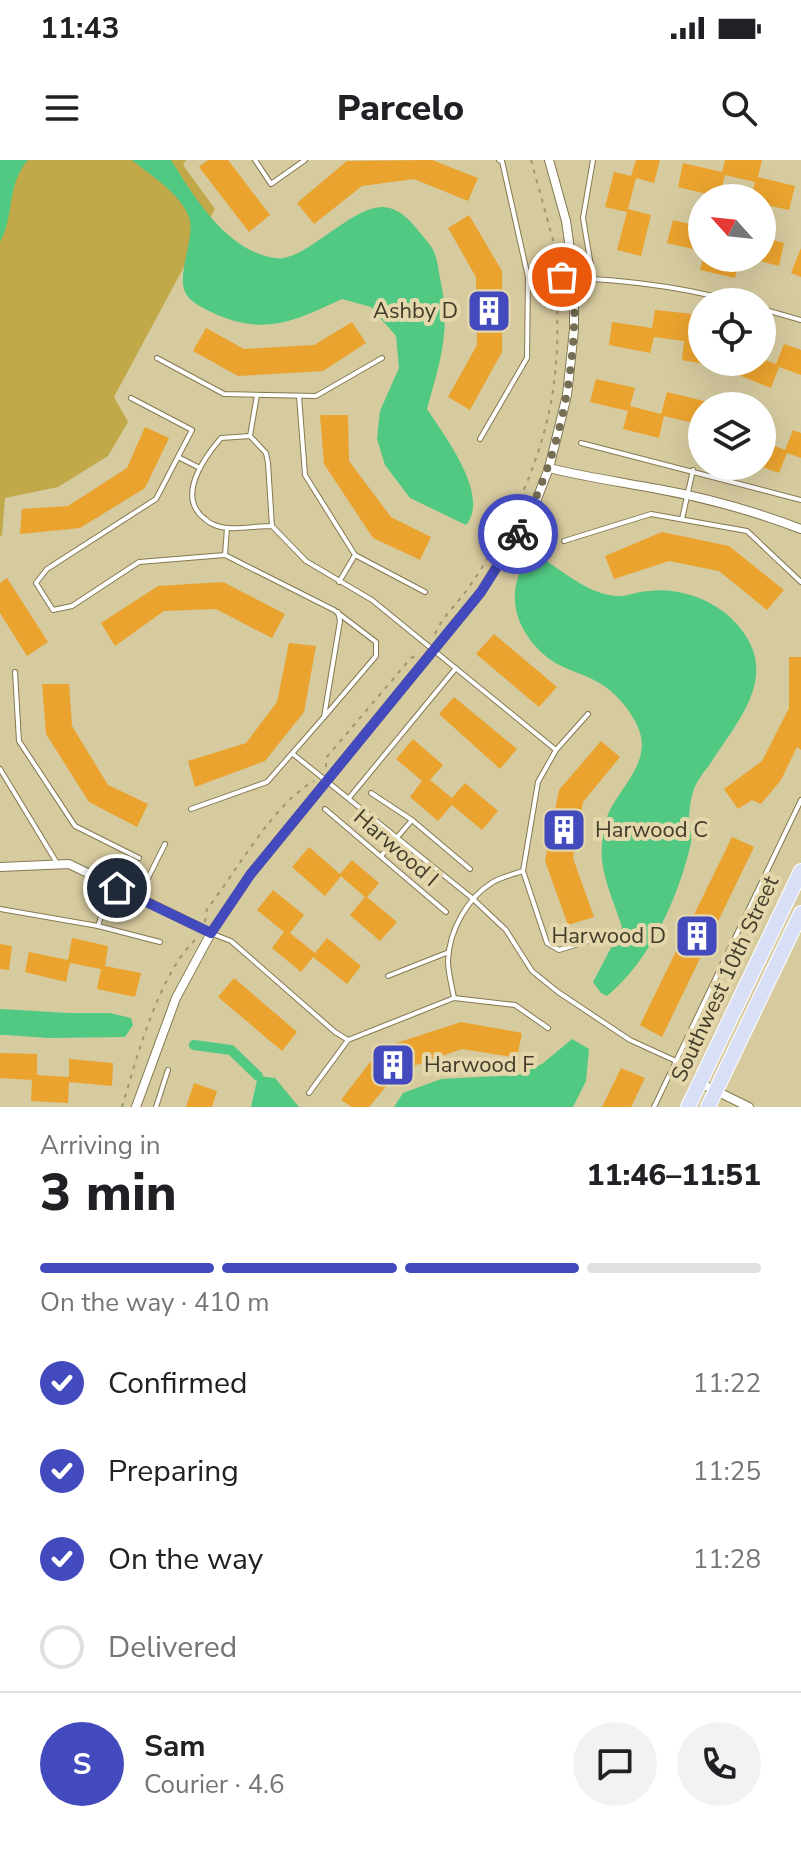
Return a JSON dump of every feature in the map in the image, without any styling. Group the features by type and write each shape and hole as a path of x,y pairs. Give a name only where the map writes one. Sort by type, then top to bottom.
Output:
{"main road":[{"name":"Southwest 10th Street","path":"688,1107 801,871"},
{"name":"Southwest 10th Street","path":"708,1107 801,913"}],"street":[{"path":"136,1107 176,998 211,933 250,875 433,645 481,592 535,504 549,468 567,395 574,330 574,277 566,221 549,160"},
{"path":"549,468 754,511 801,529"},
{"path":"0,867 69,864 211,933"},
{"path":"700,1083 749,1107"}],"lane":[{"path":"255,160 271,184 305,160"},
{"path":"480,439 527,358 528,277 502,161 499,160"},
{"path":"593,160 583,218 593,278"},
{"path":"528,277 593,278 688,290"},
{"path":"776,313 801,320"},
{"path":"157,358 224,394 316,396 382,358"},
{"path":"250,436 257,395"},
{"path":"299,396 305,475 355,555 425,592"},
{"path":"131,398 192,430 156,499 47,569 36,583 53,610 72,606 139,562 225,555 338,612 376,642 376,656 267,782 191,809"},
{"path":"272,526 227,528 209,523 197,513 192,501 193,486 200,468 221,438 250,436 266,453 272,526 306,561 372,600 433,645 456,668 556,750"},
{"path":"581,443 688,469"},
{"path":"178,457 200,468"},
{"path":"682,520 691,480"},
{"path":"729,480 801,500"},
{"path":"564,541 651,514 747,531 801,582"},
{"path":"225,555 227,528"},
{"path":"339,582 355,555"},
{"path":"324,717 340,621 338,612"},
{"path":"349,798 456,668"},
{"path":"15,672 19,741 75,826 139,858"},
{"path":"588,714 556,750 538,782 523,871 547,943 559,950 592,940"},
{"path":"293,754 472,898 506,930 532,971 558,992 630,1040 676,1061"},
{"path":"0,769 57,863"},
{"path":"371,793 412,820 470,869"},
{"path":"654,1107 801,800"},
{"name":"Harwood I","path":"325,809 446,912"},
{"path":"381,856 412,820"},
{"path":"138,899 165,844"},
{"path":"454,998 449,952 472,898 495,880 523,871"},
{"path":"98,926 112,885"},
{"path":"0,909 98,926 160,942"},
{"path":"211,933 231,941 348,1040"},
{"path":"388,976 449,952"},
{"path":"309,1093 348,1040 454,998 515,1005 548,1028"},
{"path":"156,1107 168,1070"}],"path":[{"path":"531,160 560,265"},
{"path":"433,645 436,631 467,590 501,534 538,455 556,363 556,302 559,289"},
{"path":"326,768 326,758 411,658 419,655"},
{"path":"205,921 207,909 261,835 300,788 313,782"},
{"path":"122,1107 139,1052 171,975 188,946 196,940"}],"shaded area":[{"path":"0,160 186,160 183,165 215,209 114,397 128,422 108,456 58,487 5,498 0,536"},
{"path":"0,160 28,160 16,180 8,222 0,242"},
{"path":"132,160 171,160 201,206 227,233 241,245 274,258 299,252 370,209 393,209 414,225 435,255 445,313 440,359 427,409 453,449 469,482 473,498 472,513 466,525 410,498 385,465 377,439 380,411 399,368 396,336 371,307 342,299 307,315 260,325 226,318 207,310 188,297 184,289 190,232 185,208"},
{"path":"533,553 601,593 621,596 660,590 704,600 732,619 747,638 755,657 756,675 744,711 694,789 689,816 691,843 679,884 661,926 637,965 607,996 593,982 622,927 605,876 602,840 608,814 640,759 640,735 631,714 611,691 548,658 527,635 516,608 515,594 523,566"},
{"path":"0,1009 110,1013 131,1018 133,1025 125,1037 0,1035"},
{"path":"572,1039 589,1049 586,1081 573,1107 394,1107 403,1093 441,1079 518,1075 542,1064"},
{"path":"258,1076 275,1078 299,1107 251,1107"}],"building":[{"path":"208,160 228,160 270,215 249,232 199,167"},
{"path":"432,160 478,178 468,201 414,179 362,186 314,224 297,203 347,161"},
{"path":"636,160 660,160 654,183 636,178 628,209 651,215 641,256 617,250 627,212 605,207 614,172 631,176"},
{"path":"725,160 762,160 758,177 795,186 789,210 776,207 776,184 754,184 725,175 723,184 688,184 688,189 678,187 683,163 722,172"},
{"name":"Ashby D","path":"469,215 502,271 502,352 470,410 448,397 477,345 476,277 448,228"},
{"path":"673,220 688,224 688,248 667,243"},
{"path":"776,241 784,243 779,266 776,265"},
{"path":"801,248 801,277 791,273"},
{"path":"709,272 736,272 735,278"},
{"path":"655,310 688,313 688,361 682,360 684,341 654,337 650,353 609,345 612,322 652,328"},
{"path":"352,322 366,343 323,371 238,376 193,351 206,328 244,349 314,345"},
{"path":"784,344 801,350 801,375 779,367 776,375 776,364"},
{"path":"741,376 776,376 771,388"},
{"path":"596,379 635,388 630,406 661,414 667,392 688,397 688,422 664,416 659,438 623,429 628,411 590,402"},
{"path":"320,415 348,415 349,461 391,517 431,537 420,560 373,538 324,464"},
{"path":"145,427 169,438 145,488 80,528 20,534 22,509 68,506 127,468"},
{"path":"793,430 801,433 801,458 787,453 779,473 776,472 776,446 785,450"},
{"path":"662,532 729,546 784,590 767,610 719,571 669,561 614,579 605,556"},
{"path":"7,578 48,642 27,656 0,613 0,583"},
{"path":"223,582 285,614 272,638 216,609 164,611 115,646 101,623 158,586"},
{"path":"494,634 557,687 539,707 476,654"},
{"path":"289,643 316,646 304,712 265,761 195,787 188,761 246,743 277,702"},
{"path":"789,657 801,657 801,750 797,747 781,780 761,804 752,800 738,809 724,789 762,761 789,708"},
{"path":"42,684 69,684 72,726 108,785 148,804 137,827 89,802 46,734"},
{"path":"454,697 517,749 500,769 439,714"},
{"path":"413,739 443,765 430,780 452,798 465,783 498,811 482,830 452,805 438,821 410,797 422,781 396,759"},
{"name":"Harwood C","path":"601,741 620,757 583,802 573,858 594,917 568,925 545,861 559,790"},
{"name":"Harwood D","path":"732,837 754,847 662,1037 640,1025"},
{"path":"309,847 340,874 352,860 379,883 367,897 397,922 380,941 350,915 365,897 341,876 325,896 292,867"},
{"path":"273,890 304,915 290,933 315,953 327,938 361,966 347,984 313,957 301,972 272,948 284,932 257,910"},
{"path":"72,938 108,946 105,966 141,973 135,997 97,989 101,969 70,963 66,982 25,972 29,952 68,960"},
{"path":"0,944 12,946 9,970 0,969"},
{"path":"234,978 297,1032 282,1051 218,997"},
{"name":"Harwood F","path":"461,1022 522,1033 517,1058 462,1049 399,1071 369,1107 352,1107 341,1100 381,1048"},
{"path":"0,1053 37,1054 37,1075 69,1077 69,1059 113,1063 112,1086 69,1082 68,1103 31,1101 32,1080 0,1078"},
{"path":"621,1068 645,1078 631,1107 602,1107"},
{"path":"194,1083 217,1091 212,1107 186,1107"}],"waterway":[{"path":"194,1045 231,1050 258,1076"}],"way so far":[{"path":"518,534 535,504 549,468 567,395 574,330 574,277 562,277"}],"place":[{"name":"Ashby D","path":"489,311"},
{"name":"Harwood C","path":"564,830"},
{"name":"Harwood D","path":"697,936"},
{"name":"Harwood F","path":"393,1065"}],"route":[{"path":"117,888 211,933 250,875 481,592 518,534"}]}
